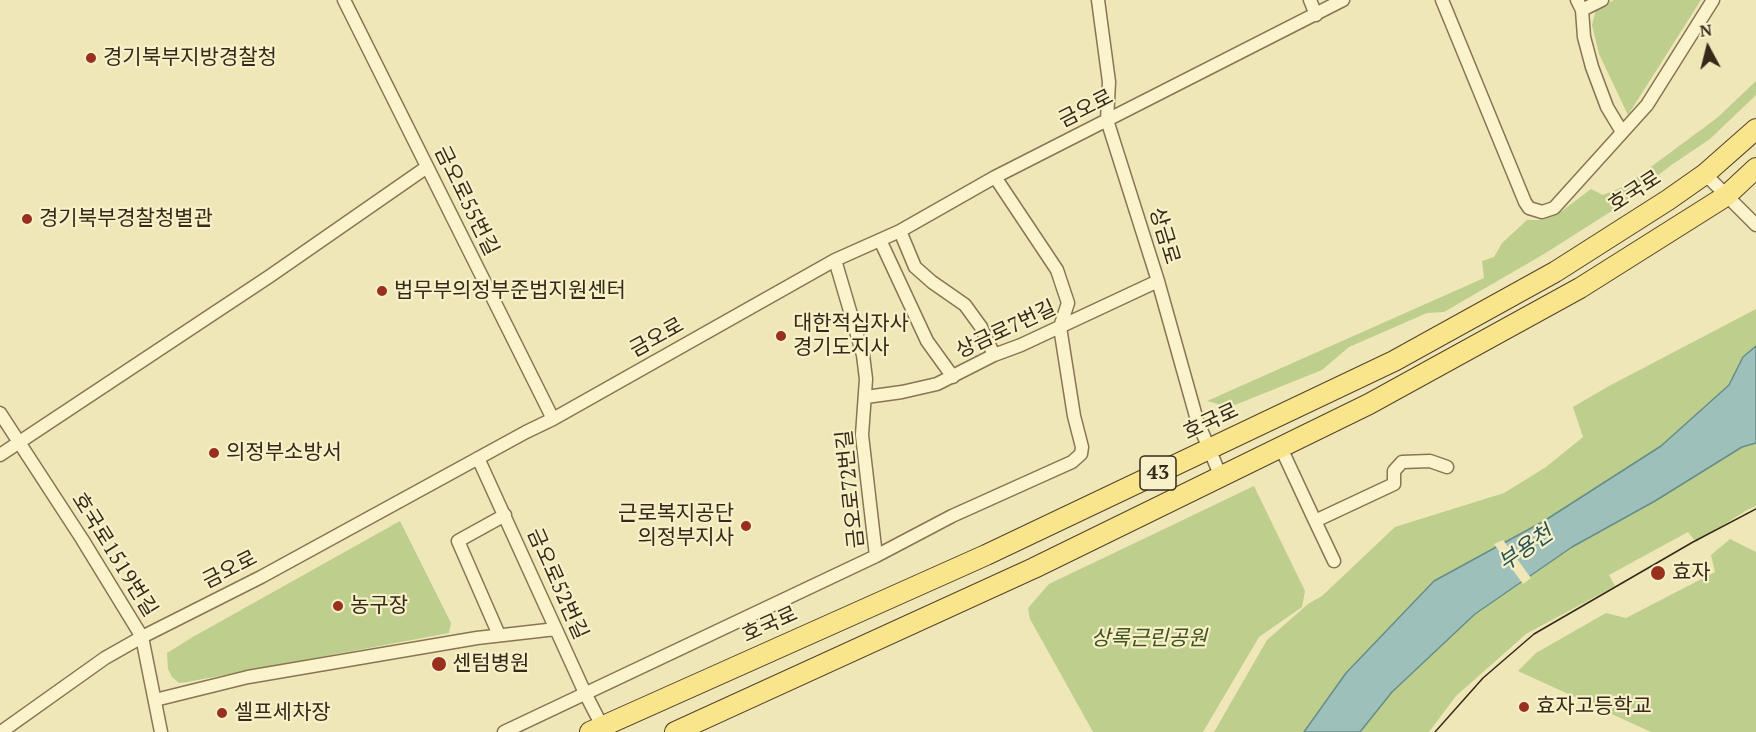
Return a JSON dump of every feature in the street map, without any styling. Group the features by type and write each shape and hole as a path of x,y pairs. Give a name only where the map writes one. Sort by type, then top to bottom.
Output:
{"main road":[{"name":"호국로","path":"596,729 986,555 1411,352 1554,272 1668,200 1705,174 1756,129"},
{"name":"43","path":"675,732 1034,568 1369,404 1572,292 1726,196 1756,168"}],"street":[{"name":"금오로55번길","path":"344,0 553,419"},
{"name":"상금로","path":"1098,0 1109,82 1107,120 1158,281 1197,420 1221,477"},
{"path":"1310,0 1316,15"},
{"name":"금오로","path":"1,732 105,658 142,637 261,576 553,419 835,260 900,231 995,177 1343,0"},
{"path":"1442,0 1525,202 1529,208 1542,212 1554,208 1647,105 1713,0"},
{"path":"1602,0 1579,5 1584,38 1607,107 1622,132"},
{"path":"0,455 297,258 428,167"},
{"path":"1705,174 1756,225"},
{"path":"995,177 1057,270 1068,303 1060,327"},
{"path":"900,231 915,267 965,305 981,327 994,355"},
{"path":"879,240 927,341 953,376"},
{"name":"금오로72번길","path":"835,260 863,355 866,397 862,435 876,556 952,516 1072,462 1081,454 1082,447 1074,416 1060,327"},
{"name":"상금로7번길","path":"866,397 937,384 994,355 1158,281"},
{"name":"호국로1519번길","path":"0,413 142,637 161,732"},
{"path":"1281,448 1334,561"},
{"name":"금오로52번길","path":"478,458 585,693 596,729"},
{"path":"1315,521 1394,483 1394,471 1402,462 1430,461 1447,467"},
{"path":"499,635 458,541 505,516"},
{"path":"504,732 876,556"},
{"path":"154,700 248,677 499,635 556,628"}],"green space":[{"path":"1614,0 1701,0 1628,115 1599,54 1592,25 1596,9"},
{"path":"1756,81 1756,95 1710,139 1670,166 1618,207 1544,254 1444,312 1427,313 1349,347 1322,370 1230,407 1207,401 1484,278 1482,261 1494,257 1502,243 1527,220 1541,220 1562,211 1591,189 1603,195 1625,186 1717,118"},
{"path":"1756,309 1756,506 1696,542 1688,532 1609,575 1615,586 1526,634 1456,696 1429,732 1214,732 1267,640 1308,604 1322,596 1395,527 1504,493 1546,467 1583,437 1573,407"},
{"name":"상록근린공원","path":"1254,486 1305,591 1302,607 1259,637 1203,732 1093,732 1030,619 1028,608 1049,584"},
{"path":"400,521 451,623 449,633 187,682 179,683 172,677 168,669 167,653"},
{"path":"1730,539 1756,552 1756,732 1651,732 1518,671 1536,653 1606,613 1626,618 1715,572 1711,555"}],"water":[{"name":"부용천","path":"1756,346 1756,443 1742,447 1655,501 1572,547 1475,614 1392,692 1360,732 1304,732 1346,673 1434,581 1544,521 1661,446 1729,385 1743,357"}],"pier":[{"path":"1503,540 1531,578 1523,584 1494,544"}],"tram line":[{"path":"1435,732 1483,678 1534,634 1693,542 1756,509"}],"place":[{"name":"경기북부지방경찰청","path":"91,58"},
{"name":"경기북부경찰청별관","path":"27,219"},
{"name":"법무부의정부준법지원센터","path":"382,291"},
{"name":"대한적십자사 경기도지사","path":"781,336"},
{"name":"의정부소방서","path":"214,453"},
{"name":"근로복지공단 의정부지사","path":"746,526"},
{"name":"효자","path":"1658,573"},
{"name":"농구장","path":"338,606"},
{"name":"센텀병원","path":"439,664"},
{"name":"효자고등학교","path":"1524,707"},
{"name":"셀프세차장","path":"222,713"}]}
